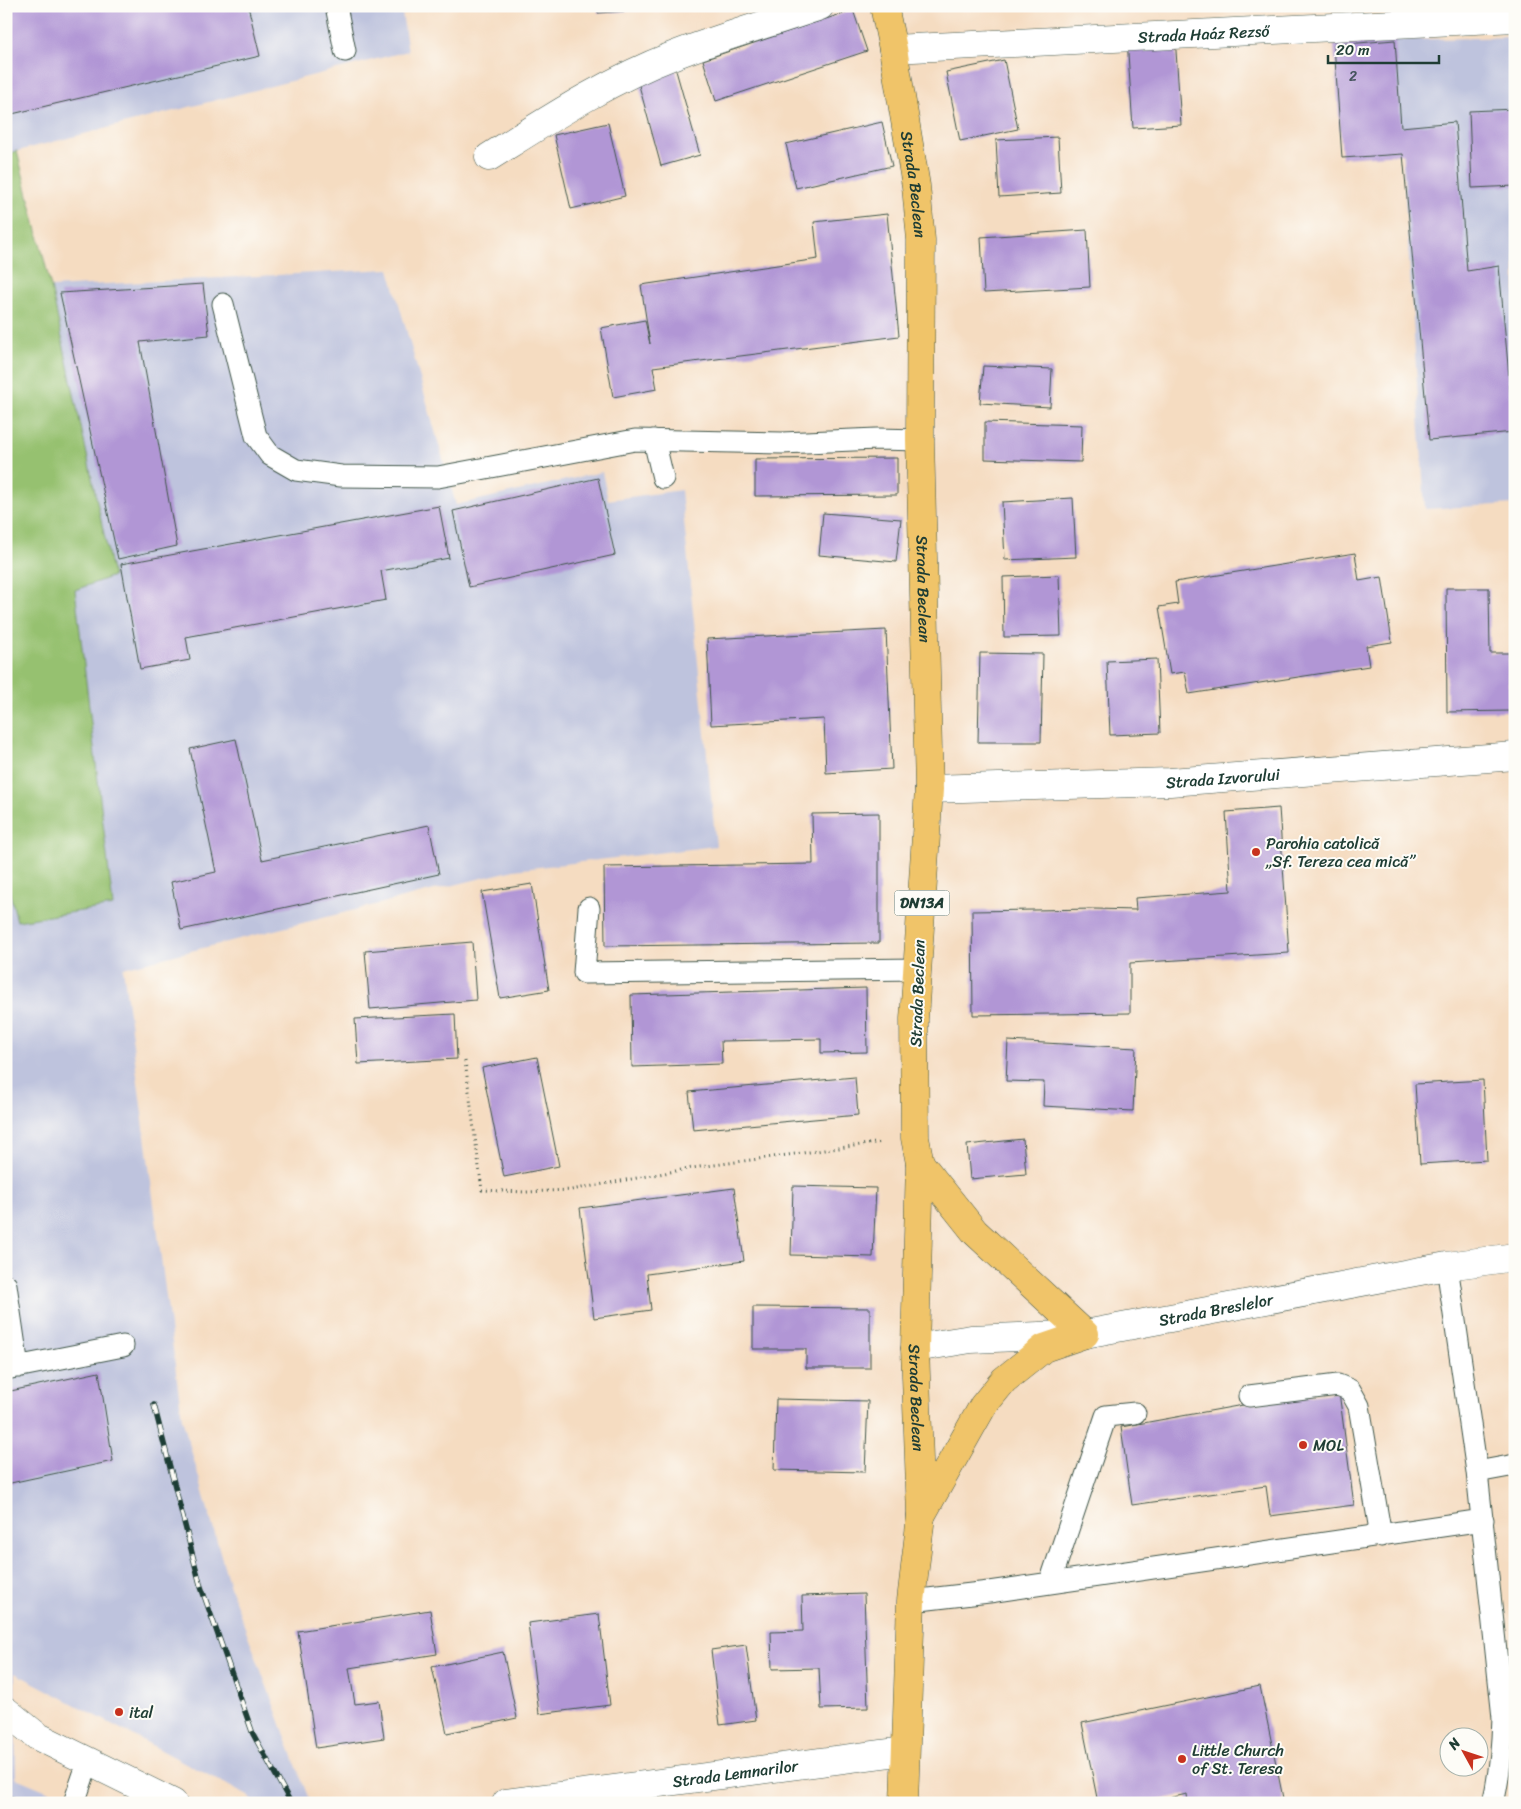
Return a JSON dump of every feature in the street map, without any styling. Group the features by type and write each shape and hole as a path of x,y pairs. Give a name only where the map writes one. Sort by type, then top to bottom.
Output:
{"main road":[{"name":"Strada Beclean","path":"884,6 916,186 921,240 920,440 929,789 914,1019 918,1150 915,1348 920,1516 911,1600 904,1803"},
{"path":"918,1150 975,1232 1085,1334 1044,1348 1004,1380 983,1406 920,1516"}],"street":[{"path":"489,157 573,105 628,76 672,56 820,6"},
{"name":"Strada Haáz Rezső","path":"893,49 1515,18"},
{"name":"Strada Izvorului","path":"929,789 1170,782 1515,756"},
{"name":"Strada Breslelor","path":"915,1348 971,1339 1085,1334 1447,1266 1515,1257"},
{"path":"6,1711 37,1736 173,1803"},
{"name":"Strada Lemnarilor","path":"506,1803 905,1751"}],"lane":[{"path":"336,6 346,51"},
{"path":"223,304 256,436 270,455 296,470 341,476 438,477 635,440 782,443 920,440"},
{"path":"654,440 663,478"},
{"path":"589,908 584,973 918,969"},
{"path":"1447,1266 1477,1472 1504,1718 1502,1750 1507,1778 1493,1803"},
{"path":"6,1285 12,1368 123,1346"},
{"path":"1249,1396 1338,1385 1350,1390 1359,1406 1381,1536"},
{"path":"1050,1583 1106,1416 1135,1413"},
{"path":"1477,1472 1515,1465"},
{"path":"911,1600 1050,1583 1483,1520"},
{"path":"74,1803 88,1762"}],"path":[{"path":"466,1061 482,1190 525,1192 572,1190 692,1168 918,1150"}],"shaded area":[{"path":"6,6 401,6 408,51 6,154"},
{"path":"1515,37 1515,504 1425,509 1395,40"},
{"path":"389,269 456,505 602,472 608,500 681,490 716,846 514,870 123,968 182,1418 230,1587 308,1797 312,1803 253,1803 248,1796 15,1673 16,1778 76,1803 6,1803 6,877 17,921 113,905 75,590 113,576 51,287"}],"green space":[{"path":"17,151 51,287 113,576 75,590 113,906 17,921 6,877 6,154"}],"building":[{"path":"6,6 248,6 260,56 12,114 6,88"},
{"path":"598,6 643,6 643,10 598,13"},
{"path":"853,10 867,51 716,101 703,60"},
{"path":"1175,36 1181,125 1133,128 1127,39"},
{"path":"1395,40 1401,127 1455,122 1467,271 1499,266 1514,432 1429,440 1403,154 1342,158 1334,45"},
{"path":"1004,60 1018,129 960,141 946,72"},
{"path":"675,67 700,155 661,166 637,78"},
{"path":"1515,109 1515,186 1472,188 1469,111"},
{"path":"882,122 892,166 796,188 786,144"},
{"path":"608,123 625,196 571,209 554,135"},
{"path":"1058,137 1061,193 999,197 996,140"},
{"path":"887,214 899,336 653,367 657,389 613,397 601,328 645,320 650,344 641,285 818,259 814,222"},
{"path":"1087,230 1090,287 984,293 981,237"},
{"path":"203,284 209,335 140,342 177,546 118,559 60,293"},
{"path":"983,366 1052,369 1050,407 980,403"},
{"path":"985,422 1082,425 1081,462 985,459"},
{"path":"897,458 897,495 755,496 755,459"},
{"path":"598,478 615,555 469,587 453,511"},
{"path":"1073,498 1076,557 1005,560 1002,502"},
{"path":"439,506 449,558 381,571 386,600 186,637 190,660 140,669 121,564"},
{"path":"823,513 901,519 896,562 819,555"},
{"path":"1355,553 1359,581 1382,577 1392,642 1366,646 1369,666 1189,694 1185,672 1170,674 1159,607 1178,604 1175,582"},
{"path":"1059,575 1061,636 1004,637 1003,577"},
{"path":"1446,588 1489,588 1490,653 1509,653 1510,711 1447,712"},
{"path":"886,630 892,769 826,773 824,719 711,725 707,639"},
{"path":"980,653 1043,654 1041,742 978,742"},
{"path":"1157,659 1160,733 1110,735 1107,661"},
{"path":"236,739 262,860 429,825 439,874 181,930 171,882 216,872 190,749"},
{"path":"1279,808 1289,953 1130,963 1130,1013 973,1015 972,911 1136,910 1135,898 1231,891 1226,812"},
{"path":"879,813 879,943 605,946 604,867 813,864 812,814"},
{"path":"532,884 549,990 500,998 482,892"},
{"path":"472,942 476,1000 370,1009 365,951"},
{"path":"866,988 867,1052 821,1053 821,1039 721,1041 722,1064 632,1067 631,995"},
{"path":"455,1014 457,1059 358,1064 355,1019"},
{"path":"1008,1041 1136,1048 1133,1111 1043,1106 1044,1082 1006,1081"},
{"path":"537,1057 559,1166 504,1177 482,1068"},
{"path":"855,1077 858,1115 693,1130 689,1092"},
{"path":"1483,1080 1487,1160 1420,1164 1415,1084"},
{"path":"1023,1139 1026,1174 970,1179 967,1145"},
{"path":"793,1186 876,1188 873,1257 791,1255"},
{"path":"734,1188 744,1261 647,1274 651,1310 594,1318 580,1208"},
{"path":"753,1307 870,1308 870,1368 806,1368 806,1349 753,1349"},
{"path":"99,1372 113,1461 6,1484 6,1392"},
{"path":"1339,1392 1354,1505 1270,1516 1266,1486 1132,1505 1121,1427 1254,1403"},
{"path":"776,1399 868,1401 865,1472 774,1470"},
{"path":"864,1594 868,1708 821,1709 819,1668 772,1669 771,1632 803,1631 802,1596"},
{"path":"430,1610 437,1654 349,1668 355,1704 379,1701 384,1738 316,1748 298,1631"},
{"path":"599,1614 610,1705 539,1714 528,1623"},
{"path":"746,1645 756,1720 720,1725 711,1650"},
{"path":"503,1652 517,1718 447,1733 432,1667"},
{"name":"Little Church of St. Teresa","path":"1260,1686 1284,1803 1188,1803 1187,1794 1146,1803 1098,1803 1082,1723"}],"railway":[{"path":"154,1405 200,1584 253,1734 291,1803"},
{"path":"6,1797 25,1803"}],"place":[{"name":"Parohia catolică „Sf. Tereza cea mică”","path":"1256,852"},
{"name":"MOL","path":"1303,1445"},
{"name":"ital","path":"119,1712"},
{"name":"Little Church of St. Teresa","path":"1182,1759"}]}
